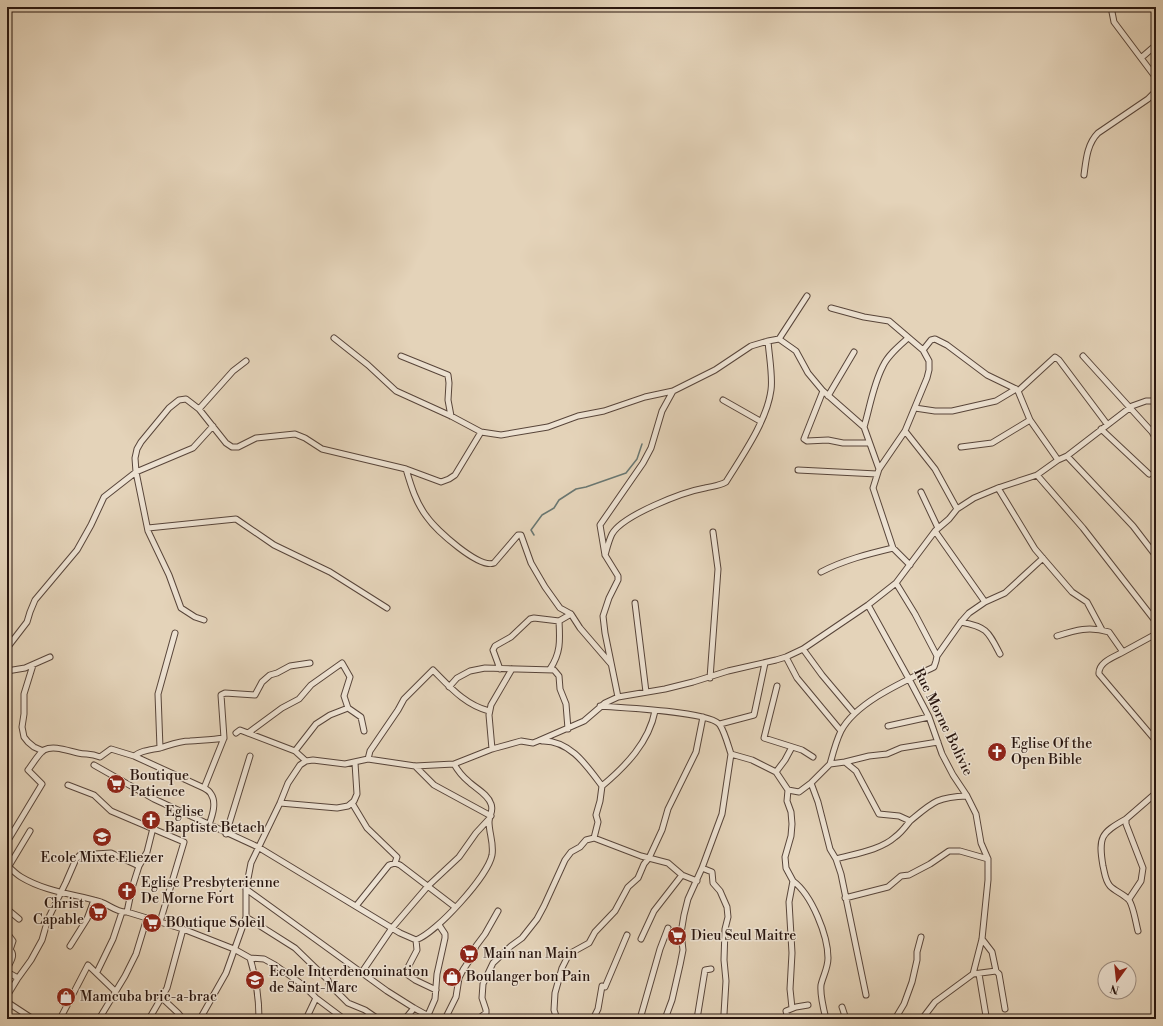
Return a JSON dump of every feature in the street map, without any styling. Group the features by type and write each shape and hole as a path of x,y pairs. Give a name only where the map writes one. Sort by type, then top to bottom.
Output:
{"street":[{"path":"1111,7 1114,22 1156,78"},
{"path":"1141,58 1156,45"},
{"path":"1084,175 1088,148 1093,138 1148,99 1156,91"},
{"path":"779,339 807,296"},
{"path":"831,308 889,321 923,350 929,361 929,370 915,408 905,431 878,472 874,488 893,548 910,565"},
{"path":"334,338 368,365 396,391 451,416 481,432 501,435 548,427 578,416 604,411 645,397 673,391 715,370 751,346 768,340 779,339 796,351 808,373 823,391 864,427 878,472"},
{"path":"864,427 876,382 883,365 894,350 908,338"},
{"path":"923,350 931,340 935,339 947,345 987,375 1017,390 1030,420 1058,460"},
{"path":"605,555 612,535 620,524 656,504 726,482 757,429 769,401 772,388 768,340"},
{"path":"828,396 854,352"},
{"path":"401,356 448,375 450,382 448,400 451,416"},
{"path":"1084,356 1152,432 1156,439"},
{"path":"915,408 935,411 952,411 996,401 1017,390 1055,357 1059,360 1107,424"},
{"path":"199,408 233,371 246,361"},
{"path":"618,697 603,623 603,616 609,598 618,580 618,576 605,555 600,525 643,464 651,448 662,411 673,391"},
{"path":"823,391 804,439 811,441 828,440 843,443 869,443"},
{"path":"204,620 195,617 180,608 169,575 148,528 136,472 135,458 137,449 141,442 168,408 179,400 186,399 199,408 226,443 232,447 238,447 256,438 295,434 305,438 322,449 406,469 441,482 455,475 481,432"},
{"path":"723,400 760,421"},
{"path":"538,742 584,721 600,706 618,697 665,689 710,678 728,671 786,657 803,649 868,606 896,583 937,530 949,519 957,508 974,498 998,488 1037,475 1058,460 1067,456 1107,424 1130,408 1146,401 1156,401"},
{"path":"961,447 992,443 1030,420"},
{"path":"7,648 28,622 35,600 77,550 104,497 136,472 193,448 213,426"},
{"path":"1101,429 1149,474"},
{"path":"905,431 934,469 957,508"},
{"path":"1067,456 1133,526 1156,556"},
{"path":"406,469 413,492 427,517 436,527 474,558 489,564 494,563 518,536 521,535 531,564 560,608 571,614 580,628 611,664"},
{"path":"798,470 878,472"},
{"path":"1037,475 1083,528 1156,622"},
{"path":"998,488 1035,549 1072,592 1087,602 1102,630"},
{"path":"921,492 937,530 985,602"},
{"path":"148,528 236,519 274,545 330,572 387,608"},
{"path":"710,678 718,569 713,532"},
{"path":"821,572 836,564 893,548"},
{"path":"936,656 961,622 970,613 985,602 1005,593 1043,558"},
{"path":"788,790 799,792 811,784 830,764 841,731 854,713 883,693 934,667 936,656 915,614 896,583"},
{"path":"635,603 646,692"},
{"name":"Rue Morne Bolivie","path":"868,606 929,717 942,754 976,814 981,843 988,859 988,880 982,939 976,974"},
{"path":"500,669 493,650 495,646 508,640 530,619 534,618 559,621 571,614"},
{"path":"550,669 556,660 559,647 559,621"},
{"path":"961,622 978,626 988,632 1000,654"},
{"path":"1057,636 1083,629 1102,630 1109,632 1123,652"},
{"path":"160,748 158,694 175,633"},
{"path":"1156,634 1101,664 1098,670 1099,674 1156,741"},
{"path":"803,649 822,675 854,713"},
{"path":"7,671 25,668 50,657"},
{"path":"786,657 797,678 841,731"},
{"path":"204,788 224,738 221,695 226,693 255,694 262,682 270,675 290,666 310,663"},
{"path":"248,733 282,708 299,698 311,685 342,663 350,677 344,696 348,708 361,717 364,731"},
{"path":"720,724 754,715 765,663"},
{"path":"33,665 24,694 24,714 22,727 24,737 28,742 42,751"},
{"path":"449,687 457,678 470,671 485,668 554,670 559,676 560,689 566,704 568,729"},
{"path":"492,749 489,711 512,669"},
{"path":"368,759 370,751 404,699 433,670 449,687 472,705 489,711"},
{"path":"777,686 764,738 802,750 813,757"},
{"path":"600,706 683,713 711,719 720,724 731,754 722,814 697,881 688,899 684,915 681,933 682,950 680,965 666,1019"},
{"path":"295,751 316,724 330,715 348,708"},
{"path":"594,838 598,822 596,815 602,786 618,773 636,752 649,730 655,711"},
{"path":"557,1019 554,1010 555,993 557,981 562,968 569,954 589,942 595,932 615,911 626,892 638,878 662,830 668,809 696,752 703,717"},
{"path":"888,726 929,717"},
{"path":"236,733 240,730 295,751 306,761"},
{"path":"134,756 140,752 160,748 169,744 224,738"},
{"path":"200,1019 226,973 246,917 246,889 251,863 288,783 300,765 306,761 313,760 345,764 368,759 415,766 454,764 492,749 521,742 533,743 546,741 558,743 571,750 587,766 602,786"},
{"path":"830,764 869,756 888,754 901,748 938,742"},
{"path":"776,772 792,747"},
{"path":"7,842 42,784 28,770 42,751 49,749 66,749 79,754 92,754 100,757 111,750 134,756 204,788 211,794 214,805 213,814 209,825"},
{"path":"731,754 752,760 776,772 788,790 787,800 791,812 792,824 791,836 785,858 786,868 793,881 800,886 809,898 826,943 828,960 825,977 821,986 826,1019"},
{"path":"226,834 250,756"},
{"path":"845,762 856,771 879,814 899,816 910,821"},
{"path":"280,803 337,808 348,806 352,803 357,794 355,763"},
{"path":"94,765 154,799 226,834 258,847 392,928 411,939 416,940 439,925 476,884 486,870 492,856 490,818 492,805 488,798 460,773 454,764"},
{"path":"415,766 434,785 490,818"},
{"path":"811,784 818,802 830,849 836,859 841,874 866,995"},
{"path":"68,785 94,795 111,811 184,842 160,922"},
{"path":"1138,931 1129,899 1111,886 1105,879 1101,850 1104,835 1109,829 1126,819 1156,793"},
{"path":"836,859 866,851 895,838 910,821 936,801 953,797 967,796"},
{"path":"352,803 367,828 397,857 395,863"},
{"path":"362,972 392,928 428,886 459,857 476,833 490,818"},
{"path":"1126,819 1126,824 1143,868 1141,882 1129,899"},
{"path":"97,972 125,912 139,866 147,852 153,828"},
{"path":"30,831 8,865 20,876 38,885 61,893 102,902 125,912 183,930 234,949 250,958 264,959 275,964 344,1019"},
{"path":"478,1019 486,1013 482,998 483,984 493,963 522,938 544,906 563,864 571,852 580,847 586,840 594,838 649,858 668,863 682,875 697,881"},
{"path":"846,898 888,887 901,876 909,875 930,864 949,851 960,851 988,859"},
{"path":"7,996 31,960 42,940 48,919 76,859 80,855 111,853 139,866"},
{"path":"395,863 455,907"},
{"path":"356,906 389,865 395,863"},
{"path":"702,868 712,872 713,884 720,891 727,906 728,916 725,929 724,960 726,981 724,1009 725,1019"},
{"path":"641,939 654,911 682,875"},
{"path":"792,1008 790,989 792,953 789,902 793,881"},
{"path":"246,889 414,1008 434,1019"},
{"path":"70,946 87,919 94,900"},
{"path":"7,909 19,919"},
{"path":"445,1019 456,997 459,978 476,946 485,934 498,911"},
{"path":"246,917 295,948 328,980 328,984 348,1003 365,1010 378,1019"},
{"path":"99,1019 125,976 136,954 147,918"},
{"path":"428,1015 435,999 437,974 445,938 445,934 439,925"},
{"path":"640,1019 660,949 668,928"},
{"path":"149,1019 162,998 169,982 183,930"},
{"path":"7,933 13,941 10,950 13,952 13,956 7,970 18,978"},
{"path":"593,1019 598,1009 602,986 605,987 627,935"},
{"path":"895,1019 904,1004 910,986 915,970 917,952 921,937"},
{"path":"982,939 992,952 996,971 999,974 1005,1009"},
{"path":"416,940 416,950 405,973 415,980 436,990"},
{"path":"250,958 256,978 259,1019"},
{"path":"60,1019 88,965 97,972 115,991"},
{"path":"697,1019 705,970 711,969"},
{"path":"922,1019 935,1002 976,974 996,971"},
{"path":"976,974 986,1016"},
{"path":"162,998 183,1019"},
{"path":"306,1019 316,998"},
{"path":"7,1002 33,1019"},
{"path":"788,1019 786,1011 792,1008 808,1005"},
{"path":"842,1007 846,1019"},
{"path":"405,1019 414,1008"}],"waterway":[{"path":"534,535 531,530 542,515 554,508 559,500 576,489 626,473 637,459 642,444"}],"place":[{"name":"Eglise Of the Open Bible","path":"997,752"},
{"name":"Boutique Patience","path":"116,784"},
{"name":"Eglise Baptiste Betach","path":"151,820"},
{"name":"Ecole Mixte Eliezer","path":"102,837"},
{"name":"Eglise Presbyterienne De Morne Fort","path":"127,891"},
{"name":"Christ Capable","path":"98,912"},
{"name":"B0utique Soleil","path":"152,923"},
{"name":"Dieu Seul Maitre","path":"677,936"},
{"name":"Main nan Main","path":"469,954"},
{"name":"Boulanger bon Pain","path":"452,977"},
{"name":"Ecole Interdenomination de Saint-Marc","path":"255,980"},
{"name":"Mamcuba bric-a-brac","path":"66,997"}]}
